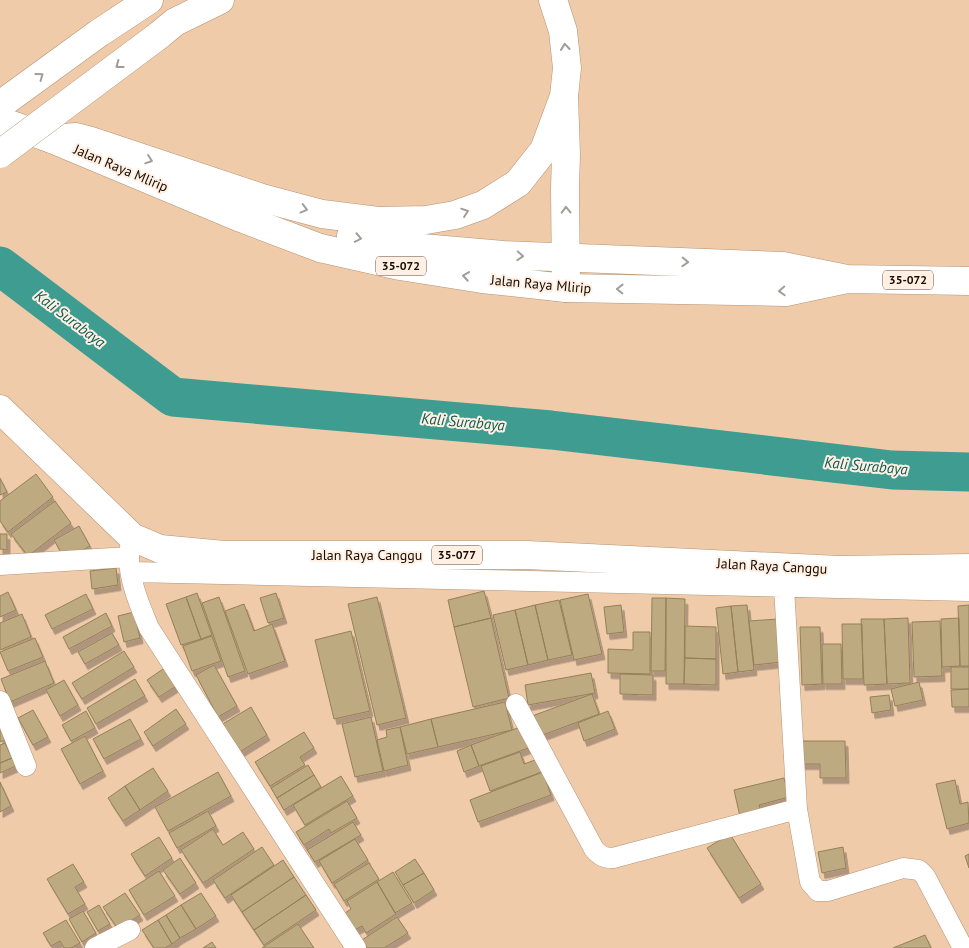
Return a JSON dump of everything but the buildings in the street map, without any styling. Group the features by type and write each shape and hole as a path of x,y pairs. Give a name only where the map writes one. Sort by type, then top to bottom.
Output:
{"main road":[{"path":"0,104 148,0"},
{"path":"0,154 206,0"},
{"path":"167,29 220,0"},
{"path":"553,0 563,30 567,68 564,96 566,288"},
{"path":"52,139 76,137 91,141 262,198 322,214 378,221 426,220 455,215 483,205 518,182 544,150 564,96"},
{"name":"Jalan Raya Mlirip","path":"0,120 52,139 241,218 320,248 382,262 482,279 566,288 786,292 847,279"},
{"name":"Jalan Raya Mlirip","path":"241,218 320,230 400,246 503,255 783,266 847,279 969,281"},
{"name":"Jalan Raya Canggu","path":"0,409 131,555 160,549 224,554 527,555 839,570 969,568"}],"street":[{"path":"0,565 131,555 784,587 969,591"},
{"path":"131,555 138,601 150,628 356,948"},
{"path":"784,587 797,809 810,882 818,891 828,891 903,868 919,870 963,948"},
{"path":"0,701 26,766"},
{"path":"516,704 594,849 600,856 613,858 797,809"},
{"path":"96,948 130,930"}],"waterway":[{"name":"Kali Surabaya","path":"0,266 173,397 551,430 892,470 969,472"}]}
